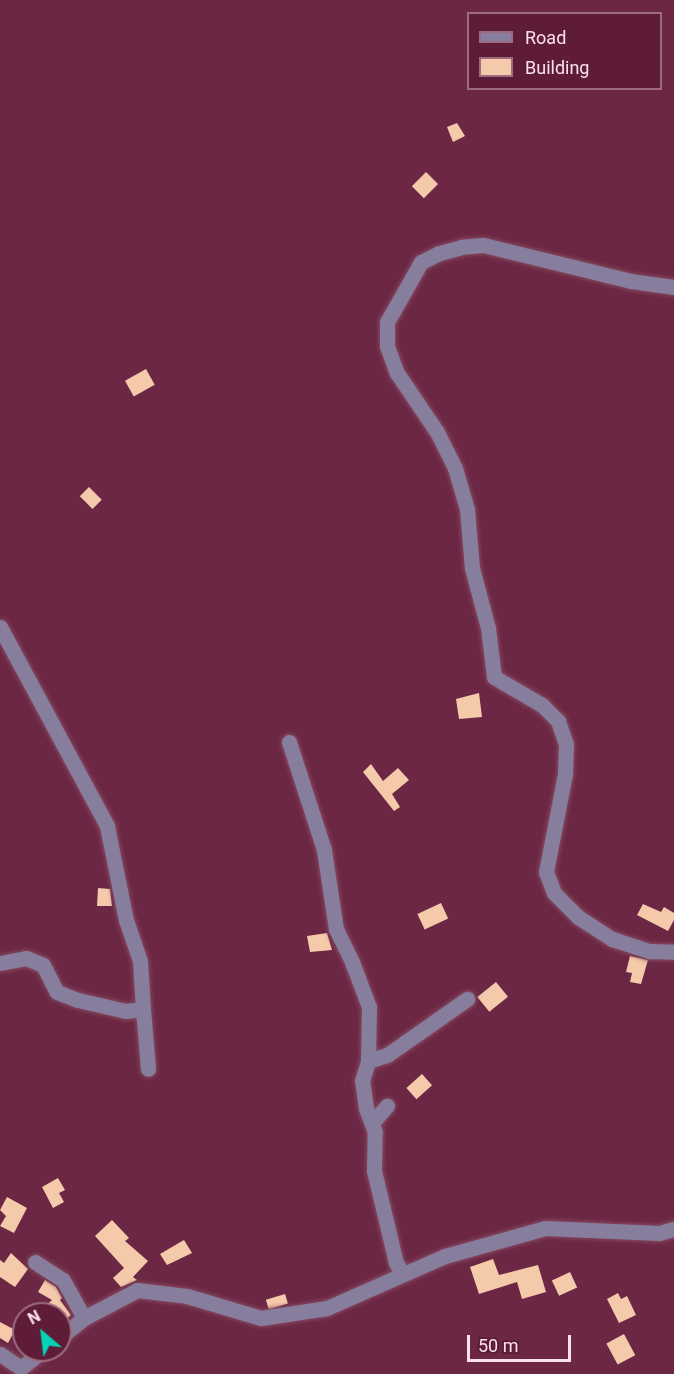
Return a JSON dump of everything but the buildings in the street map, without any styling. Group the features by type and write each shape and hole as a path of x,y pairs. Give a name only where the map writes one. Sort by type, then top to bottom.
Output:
{"street":[{"path":"674,287 631,281 483,245 462,247 439,253 421,262 387,322 387,346 397,373 437,432 455,468 467,509 472,568 488,628 494,677 542,705 558,721 566,744 565,774 546,872 554,893 578,917 612,939 650,951 674,952"},
{"path":"0,627 107,826 126,920 140,961 148,1069"},
{"path":"289,742 324,850 336,929 352,962 369,1007 368,1061 362,1081 366,1108 375,1132 374,1171 396,1263 403,1274"},
{"path":"0,963 26,958 43,965 57,992 78,1000 126,1011 143,1009"},
{"path":"368,1061 387,1055 467,999"},
{"path":"372,1123 387,1106"},
{"path":"72,1328 84,1318 137,1290 187,1296 261,1318 327,1308 445,1256 545,1228 659,1233 674,1229"},
{"path":"35,1262 63,1280 84,1318"},
{"path":"0,1354 19,1371"}]}
